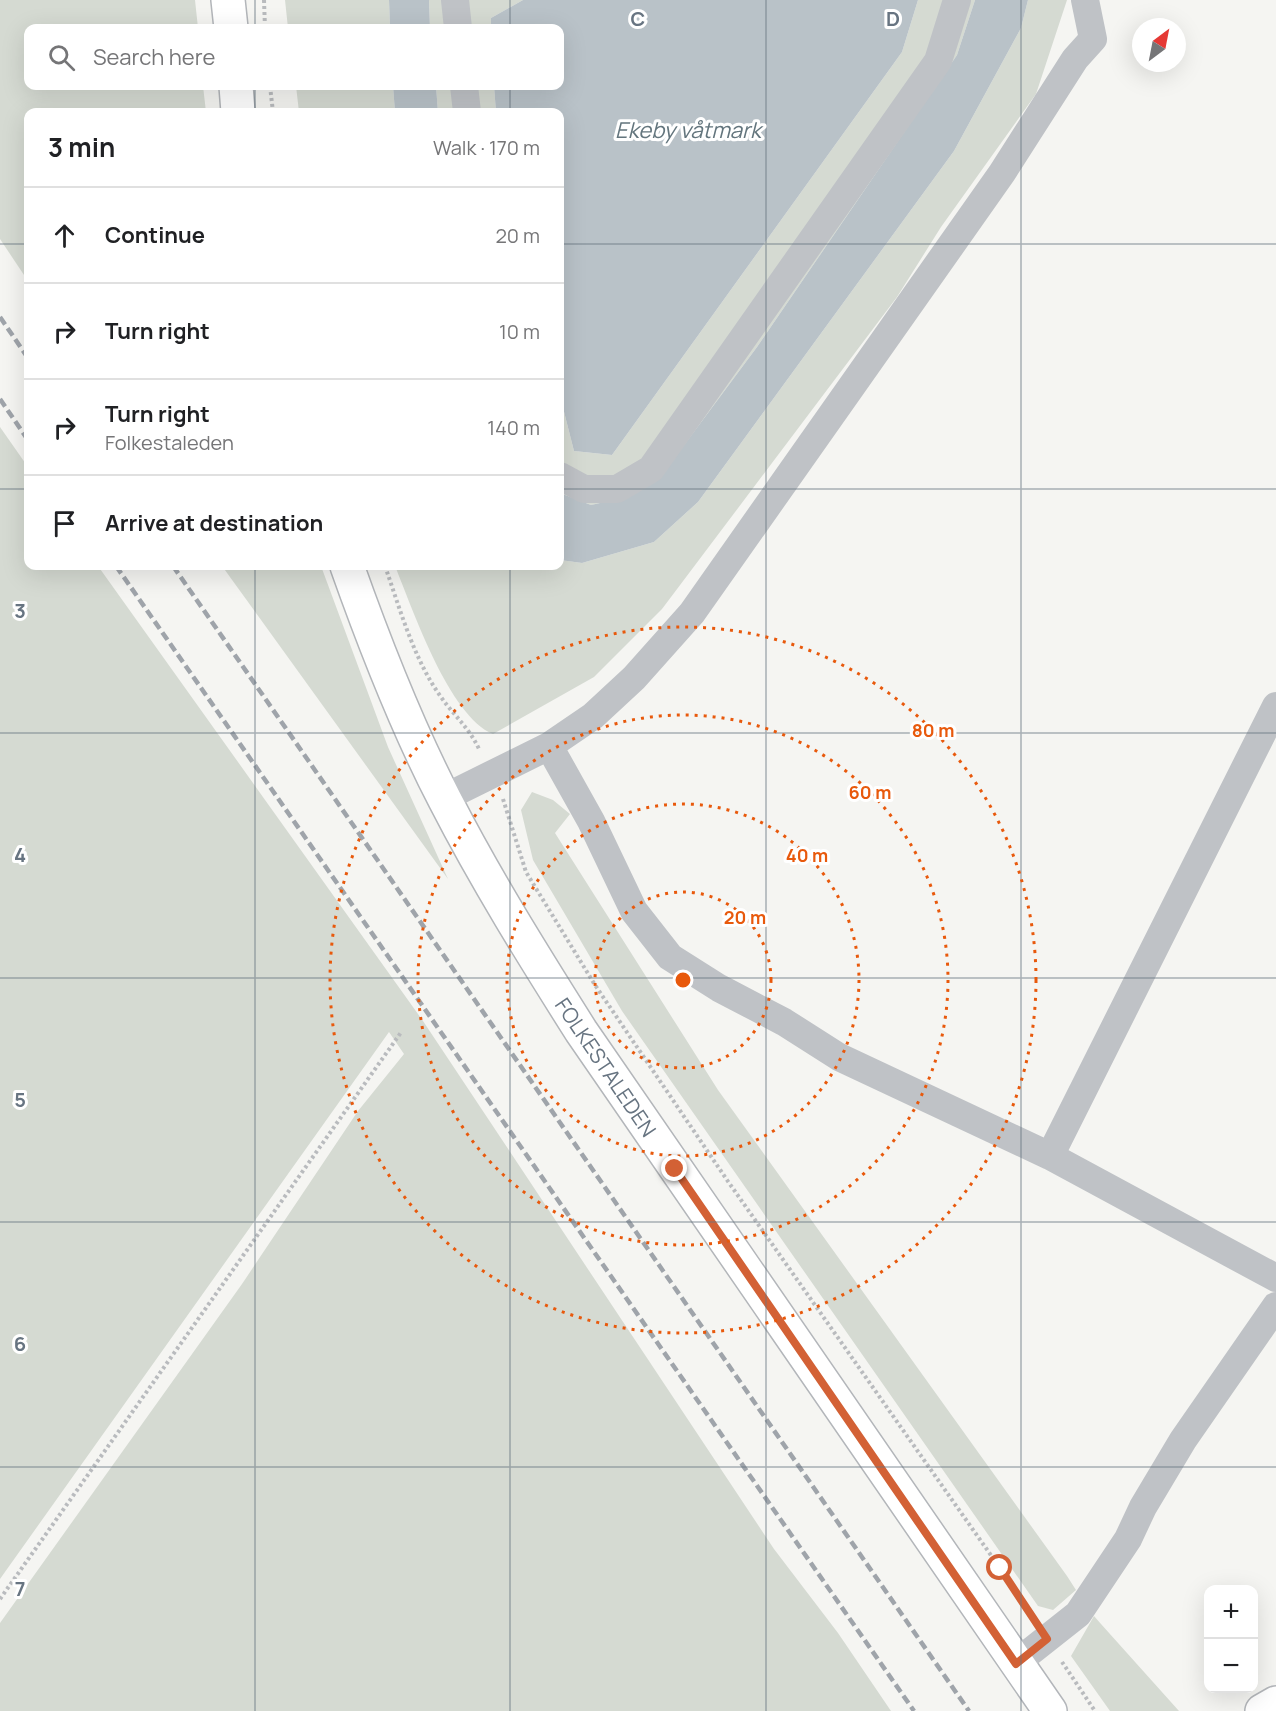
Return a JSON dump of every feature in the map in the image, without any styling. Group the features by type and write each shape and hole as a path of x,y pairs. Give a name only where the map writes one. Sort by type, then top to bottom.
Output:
{"main road":[{"path":"228,0 231,24"},
{"path":"236,90 238,108"},
{"name":"FOLKESTALEDEN","path":"348,570 376,648 444,798 520,934 581,1031 1050,1711"},
{"path":"1262,1711 1276,1703"}],"lane":[{"path":"455,0 458,24"},
{"path":"564,478 584,489 618,489 651,470 938,61 957,0"},
{"path":"444,798 490,773 549,746 601,708 634,678 693,613 1002,173 1075,59 1093,39 1085,0"},
{"path":"464,90 467,108"},
{"path":"1050,1156 1276,706"},
{"path":"549,746 591,821 634,910 670,957 719,988 784,1022 839,1057 1050,1156 1276,1278"},
{"path":"1016,1664 1078,1614 1128,1539 1143,1507 1183,1440 1276,1306"}],"path":[{"path":"264,0 265,24"},
{"path":"270,90 273,108"},
{"path":"387,570 426,671 441,698 472,736 507,807 519,856 526,872 595,985 727,1180 1021,1597 1095,1711"},
{"path":"0,1599 402,1030"}],"shaded area":[{"path":"0,0 195,0 198,24 24,24 24,90 203,90 206,108 24,108 24,275 0,239"},
{"path":"285,0 389,0 390,24 288,24"},
{"path":"429,0 523,0 491,18 491,24 430,24"},
{"path":"918,0 975,0 957,55 757,347 664,472 631,496 591,505 564,495 564,412 574,451 612,455 902,52"},
{"path":"1028,0 1067,0 1036,94 941,227 897,297 662,609 594,677 493,734 477,723 447,685 422,634 397,570 564,570 564,561 582,563 654,542 698,502 954,151 1021,28"},
{"path":"296,90 393,90 395,108 299,108"},
{"path":"436,90 494,90 496,108 438,108"},
{"path":"0,427 24,461 24,570 101,570 423,1021 774,1549 838,1633 891,1711 0,1711 0,1623 242,1284 358,1111 404,1054 389,1032 0,1579"},
{"path":"225,570 322,570 388,747 448,879"},
{"path":"532,792 553,800 570,814 555,833 718,1090 1076,1590 1053,1610 1038,1606 622,1011 533,860 521,810"},
{"path":"1094,1616 1179,1711 1110,1711 1071,1656"}],"water":[{"path":"389,0 429,0 430,24 390,24"},
{"name":"Ekeby våtmark","path":"523,0 918,0 902,52 612,455 574,451 564,412 564,108 496,108 494,90 564,90 564,24 491,24 491,18"},
{"path":"975,0 1028,0 1021,28 954,151 698,502 654,542 582,563 564,561 564,495 591,505 631,496 664,472 757,347 957,55"},
{"path":"393,90 436,90 438,108 395,108"}],"railway":[{"path":"0,317 24,352"},
{"path":"0,399 24,434"},
{"path":"119,570 914,1711"},
{"path":"176,570 969,1711"}],"route":[{"path":"675,1169 1016,1664 1047,1639 1000,1568"}]}
